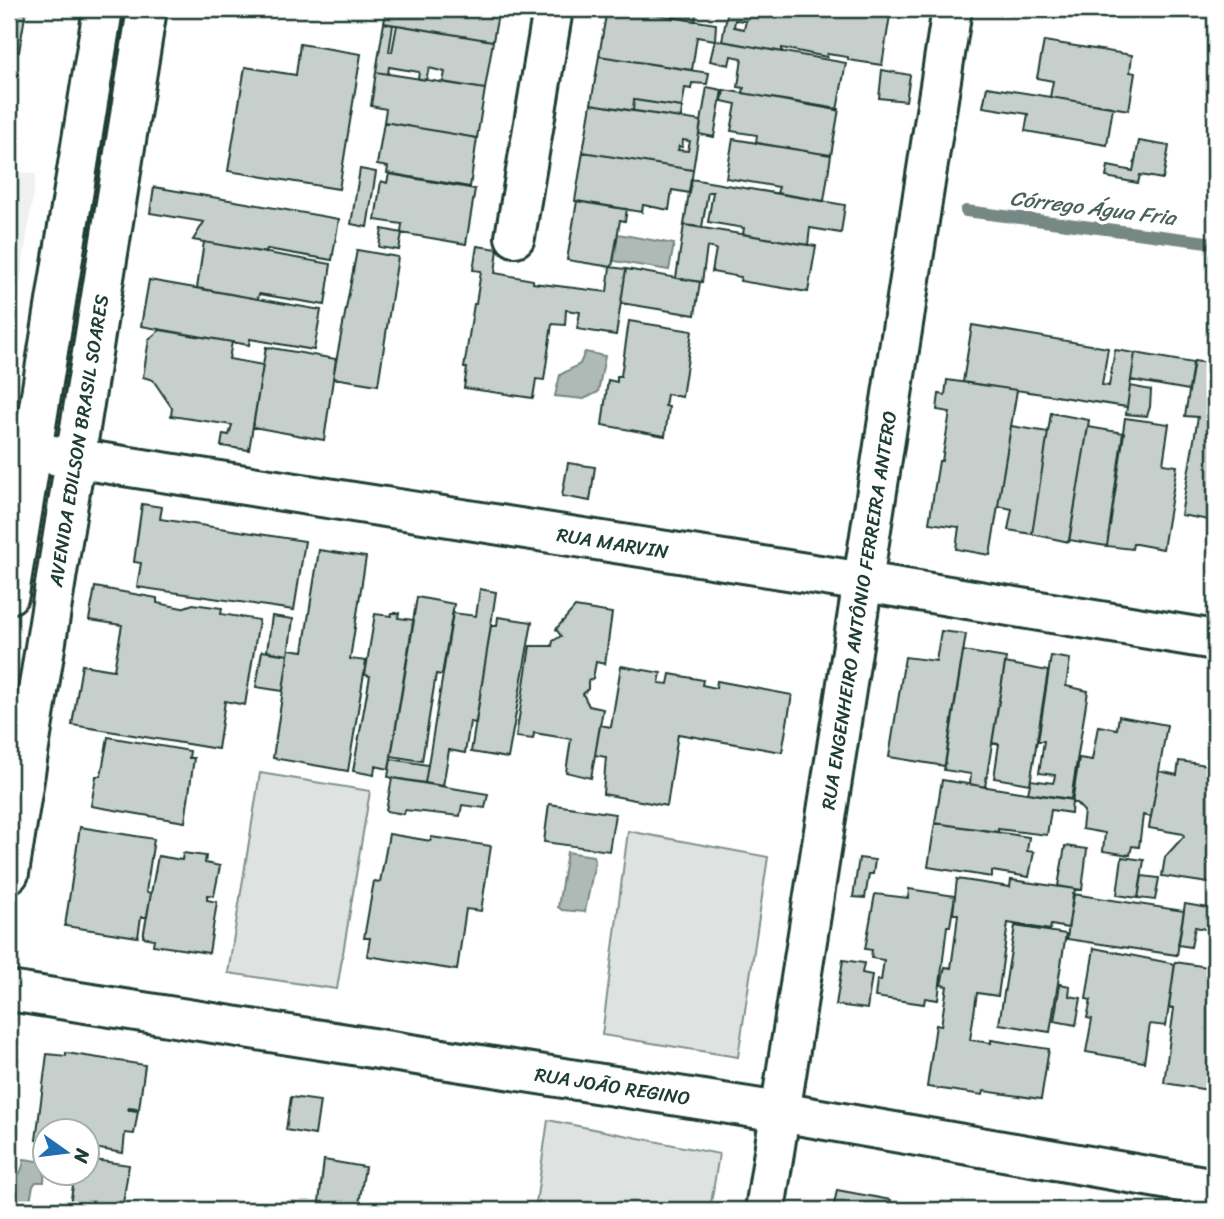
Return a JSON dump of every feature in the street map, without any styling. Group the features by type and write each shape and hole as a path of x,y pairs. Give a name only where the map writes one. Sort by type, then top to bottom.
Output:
{"street":[{"path":"9,594 20,450 103,9"},
{"name":"AVENIDA EDILSON BRASIL SOARES","path":"9,873 147,9"},
{"path":"515,237 553,9"},
{"name":"RUA ENGENHEIRO ANTÔNIO FERREIRA ANTERO","path":"765,1210 952,9"},
{"name":"RUA MARVIN","path":"20,450 864,582 1215,640"},
{"name":"RUA JOÃO REGINO","path":"9,991 780,1112 1215,1188"}],"shaded area":[{"path":"9,170 36,174 9,358"},
{"path":"618,234 674,244 669,270 614,261"},
{"path":"585,352 605,356 598,392 584,399 555,396 560,375 580,364"},
{"path":"260,773 370,791 337,989 228,973"},
{"path":"628,831 768,857 738,1057 602,1035"},
{"path":"567,852 593,856 595,861 585,912 562,910 558,907"},
{"path":"548,1120 719,1154 710,1210 535,1210"},
{"path":"24,1159 32,1160 33,1188 28,1210 9,1210 10,1181 16,1178"}],"building":[{"path":"9,9 26,10 19,52 9,51"},
{"path":"387,9 499,9 493,41 384,23"},
{"path":"607,9 716,24 715,40 697,37 692,70 599,56"},
{"path":"634,9 697,9 695,21"},
{"path":"728,9 891,9 882,65 848,60 848,57 827,54 827,57 782,48 782,52 722,41","holes":["735,20 746,21 744,29 734,27"]},
{"path":"384,23 393,25 389,52 392,52 397,25 493,41 485,89 443,82 445,72 429,68 426,80 418,79 419,72 389,67 388,74 376,72"},
{"path":"715,40 846,63 837,110 743,93 744,88 738,87 742,58 731,56 729,65 710,61"},
{"path":"1044,41 1132,55 1130,72 1135,73 1129,110 1050,97 1053,81 1037,78"},
{"path":"300,44 361,54 339,189 228,171 245,67 296,75"},
{"path":"599,56 709,73 707,84 692,83 691,89 685,88 682,107 634,100 633,111 591,104"},
{"path":"882,70 910,75 906,101 879,98"},
{"path":"376,72 485,89 477,138 384,122 386,109 371,106"},
{"path":"707,87 722,90 714,137 699,134"},
{"path":"987,87 1113,107 1107,145 1025,131 1028,114 983,107"},
{"path":"724,90 839,109 831,155 756,143 757,135 731,131 736,104 722,101"},
{"path":"634,100 682,107 681,118 633,111"},
{"path":"591,104 701,121 693,170 583,152","holes":["683,140 690,141 688,151 678,150 679,146 682,147"]},
{"path":"384,122 477,138 470,187 387,173 388,167 377,165"},
{"path":"733,139 831,155 824,201 777,193 779,187 726,178"},
{"path":"1139,141 1169,146 1163,179 1140,175 1138,183 1106,177 1108,166 1133,171"},
{"path":"583,152 693,170 690,193 672,190 669,210 643,205 642,212 575,201"},
{"path":"360,169 376,172 367,227 351,224"},
{"path":"389,174 475,189 466,244 401,233 402,224 375,220 381,181 387,183"},
{"path":"691,179 845,205 841,233 810,228 808,245 743,234 744,228 708,222 713,192 708,192 702,227 684,225"},
{"path":"154,187 339,219 332,260 267,249 266,253 193,240 204,222 150,213"},
{"path":"577,201 627,209 625,221 620,220 612,267 567,260"},
{"path":"684,225 816,246 808,292 740,281 741,277 712,272 716,249 707,247 702,282 676,278"},
{"path":"382,229 402,233 399,250 379,247"},
{"path":"204,242 331,264 325,305 259,294 258,299 197,288"},
{"path":"477,246 498,249 495,273 533,280 533,283 607,292 610,267 626,269 616,335 577,329 580,312 566,310 565,325 552,324 544,380 536,379 533,398 464,388 467,368 464,368 481,271 473,270"},
{"path":"357,250 398,257 378,385 333,378"},
{"path":"626,269 700,282 695,315 621,303"},
{"path":"149,280 321,310 314,350 250,339 249,345 141,326"},
{"path":"629,321 692,331 682,397 667,394 665,406 669,407 665,436 602,425 608,380 617,382 617,376 621,376"},
{"path":"972,325 1108,348 1102,385 1109,386 1115,350 1135,353 1127,407 963,382"},
{"path":"160,330 232,342 229,359 263,365 249,450 221,446 223,434 229,435 232,425 171,416 172,408 153,380 143,377 149,339"},
{"path":"266,347 336,359 324,440 253,427"},
{"path":"1135,353 1193,363 1189,390 1131,380"},
{"path":"1194,361 1215,364 1215,521 1181,515 1198,417 1185,416"},
{"path":"947,380 1017,390 990,555 956,549 959,527 929,523 950,412 937,410 939,394 945,395"},
{"path":"1130,386 1151,390 1147,416 1126,414"},
{"path":"1051,413 1089,420 1069,542 1032,534"},
{"path":"1125,418 1169,424 1163,464 1177,466 1163,549 1136,544 1133,544 1132,549 1107,546"},
{"path":"1011,426 1048,432 1032,534 1008,530 1012,509 998,506"},
{"path":"1088,427 1124,433 1107,546 1069,540"},
{"path":"568,463 595,467 590,501 562,496"},
{"path":"142,504 162,507 160,519 305,541 294,610 137,587 141,563 134,562"},
{"path":"319,550 366,557 350,659 366,661 348,771 273,758 289,649 303,651"},
{"path":"95,587 157,598 157,603 182,608 193,604 222,608 221,614 259,620 245,705 225,701 218,749 72,725 82,665 114,670 122,625 89,620"},
{"path":"480,589 496,592 476,723 470,722 465,753 449,750 443,786 425,783 453,613 476,616"},
{"path":"417,597 454,604 442,675 436,674 422,761 391,756"},
{"path":"575,607 612,613 605,664 596,662 593,678 588,681 588,689 583,694 589,706 603,709 591,778 566,772 571,739 534,733 533,739 516,737 530,646 552,646 553,641 561,636 556,629"},
{"path":"392,613 399,613 398,618 414,620 389,769 375,766 374,775 353,771 370,676 365,675 375,614 391,616"},
{"path":"272,616 293,619 288,655 267,651"},
{"path":"498,617 532,622 508,758 471,752 491,626 497,626"},
{"path":"941,631 966,634 945,766 889,757 905,657 936,661"},
{"path":"262,651 288,655 283,691 256,687"},
{"path":"963,651 1006,658 985,787 970,784 971,774 944,770"},
{"path":"1051,656 1070,659 1066,686 1088,691 1071,799 1028,793 1031,780 1053,783 1055,775 1039,773 1044,741 1038,741"},
{"path":"1005,663 1048,671 1030,784 994,778 999,744 992,743"},
{"path":"621,666 661,673 659,683 668,684 670,674 703,680 702,685 716,688 717,681 792,695 782,752 678,734 667,806 603,794 606,757 595,755 600,725 611,727"},
{"path":"1119,716 1167,725 1151,817 1143,815 1139,847 1132,846 1130,855 1103,851 1105,833 1082,829 1084,811 1076,803 1072,803 1079,758 1092,760 1098,726 1117,729"},
{"path":"108,737 190,751 189,758 194,758 185,822 91,806 96,776 101,776"},
{"path":"391,759 428,765 425,783 388,777"},
{"path":"1179,761 1215,766 1215,884 1162,876 1165,857 1184,836 1149,828 1159,771 1177,775"},
{"path":"392,778 488,794 485,808 462,805 460,816 405,810 404,814 386,811"},
{"path":"942,780 1072,800 1071,813 1051,810 1047,835 998,829 998,832 935,823"},
{"path":"549,804 615,814 609,851 544,842"},
{"path":"935,823 1029,837 1027,851 1034,852 1029,877 992,871 992,877 928,867"},
{"path":"80,827 154,839 146,892 151,893 147,917 141,917 138,937 65,926"},
{"path":"389,834 491,846 481,911 466,909 457,970 367,956 370,938 364,938 374,881 380,882"},
{"path":"1065,846 1087,849 1082,890 1058,886"},
{"path":"183,853 206,856 205,863 220,866 214,896 207,895 207,900 217,902 209,953 153,945 154,939 143,937 158,856 182,860"},
{"path":"1122,857 1144,860 1138,898 1117,895"},
{"path":"859,858 875,860 873,874 869,874 865,898 853,897"},
{"path":"1142,876 1159,878 1155,900 1138,898"},
{"path":"957,879 1010,887 1011,880 1075,889 1068,928 1051,925 1050,930 1008,923 998,996 977,993 970,1040 991,1043 991,1040 1049,1049 1041,1099 927,1087 936,1025 941,1026 947,986 941,985 945,967 951,968 958,914 953,914"},
{"path":"909,889 955,896 950,926 947,926 938,1000 925,998 924,1004 875,997 884,960 871,958 872,950 865,949 875,894 908,898"},
{"path":"1073,894 1184,911 1177,955 1067,939"},
{"path":"1185,904 1215,909 1215,931 1195,927 1191,947 1178,945"},
{"path":"1015,926 1066,934 1050,1032 999,1024"},
{"path":"1094,948 1175,964 1166,1026 1150,1024 1144,1062 1086,1052 1092,1019 1087,1018 1091,1000 1086,999"},
{"path":"843,960 864,963 862,973 872,975 867,1009 836,1005"},
{"path":"1175,962 1215,968 1215,1091 1164,1083 1174,1008 1169,1007"},
{"path":"1060,984 1070,986 1069,996 1081,998 1076,1025 1054,1021"},
{"path":"66,1053 145,1065 139,1109 128,1110 138,1111 134,1134 125,1133 123,1153 102,1149 102,1118 39,1118 47,1054 66,1056"},
{"path":"291,1097 320,1101 315,1135 286,1130"},
{"path":"324,1160 365,1167 358,1210 318,1210"},
{"path":"102,1161 129,1165 122,1210 69,1210 73,1188 102,1188"},
{"path":"837,1190 891,1200 889,1210 833,1210"},
{"path":"918,1205 946,1210 917,1210"}],"waterway":[{"name":"Córrego Água Fria","path":"966,211 1215,243"}]}
